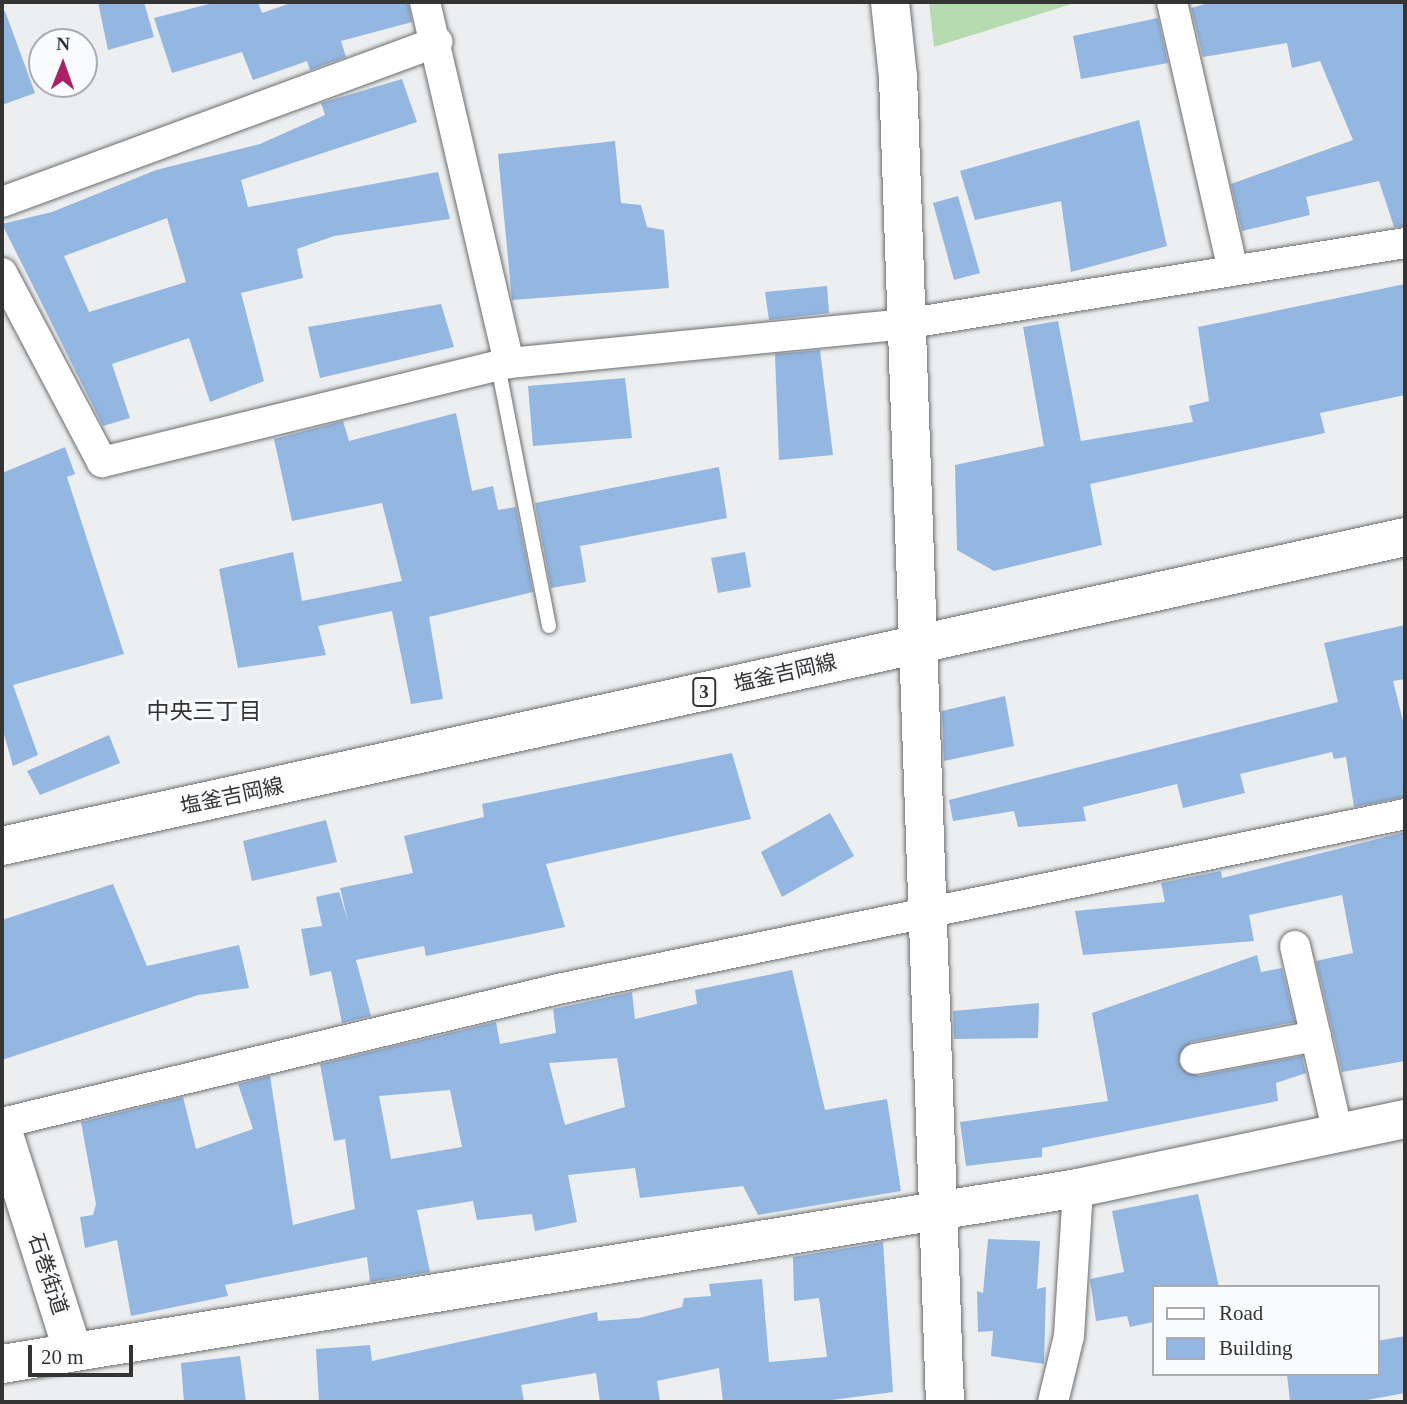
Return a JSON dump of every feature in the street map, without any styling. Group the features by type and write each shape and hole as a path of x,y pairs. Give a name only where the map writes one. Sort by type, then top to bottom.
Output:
{"street":[{"path":"425,2 438,42 504,364"},
{"path":"890,2 918,645 945,1402"},
{"path":"1172,2 1233,270"},
{"path":"2,202 438,42"},
{"path":"2,273 102,461 504,364 904,324 1405,243"},
{"name":"塩釜吉岡線","path":"2,846 1405,537"},
{"path":"2,1125 558,989 928,917 1405,814"},
{"path":"1295,946 1338,1133"},
{"path":"1195,1059 1316,1036"},
{"path":"2,1364 1078,1188 1405,1119"},
{"name":"石巻街道","path":"2,1125 73,1352"},
{"path":"1053,1402 1069,1336 1078,1188"}],"lane":[{"path":"504,364 549,625"}],"green space":[{"path":"929,2 1078,2 934,47"}],"building":[{"path":"98,2 144,2 154,37 108,50"},
{"path":"217,2 258,2 262,13 294,2 408,2 412,22 341,41 346,57 310,70 307,61 253,80 242,52 172,73 154,18"},
{"path":"1212,2 1405,2 1405,226 1394,227 1379,181 1306,197 1310,215 1242,231 1231,184 1353,140 1320,61 1292,68 1287,43 1203,57 1191,8"},
{"path":"5,11 28,74 28,96 2,105 2,12"},
{"path":"1158,18 1168,63 1081,79 1073,36"},
{"path":"402,79 417,122 241,180 248,207 438,172 450,219 334,236 297,249 303,278 241,293 264,381 210,402 189,338 112,364 130,418 103,426 2,224 52,212 156,170 260,144 325,115 321,103","holes":["167,218 186,282 89,312 64,256"]},
{"path":"1139,120 1167,246 1071,272 1061,201 975,220 960,171"},
{"path":"615,141 621,203 641,205 647,227 664,230 669,288 512,300 498,154"},
{"path":"958,196 980,273 954,280 933,203"},
{"path":"1405,284 1405,395 1320,413 1325,433 1090,484 1102,545 994,571 957,550 955,465 1044,446 1023,327 1058,321 1081,441 1193,422 1189,406 1209,401 1198,327"},
{"path":"827,286 829,313 769,320 765,292"},
{"path":"441,304 454,347 320,378 308,327"},
{"path":"820,350 833,455 779,460 775,354"},
{"path":"625,378 632,438 533,446 528,386"},
{"path":"456,413 472,491 493,486 498,510 516,507 533,592 429,617 443,699 411,704 392,611 318,626 326,655 238,668 219,569 293,552 302,601 402,581 382,503 292,521 274,439 343,421 349,441"},
{"path":"65,447 75,474 67,477 124,654 13,685 38,755 13,766 2,727 2,473"},
{"path":"719,467 727,518 580,546 586,582 551,588 535,503"},
{"path":"745,552 751,587 718,593 711,558"},
{"path":"1405,625 1405,679 1393,681 1405,729 1405,797 1354,807 1346,757 1334,759 1332,752 1240,774 1245,793 1183,808 1177,784 1083,807 1086,821 1018,827 1014,811 953,821 949,800 1338,702 1324,643"},
{"path":"1005,696 1014,746 944,761 942,711"},
{"path":"109,735 120,763 40,795 27,771"},
{"path":"732,753 751,819 546,864 565,927 426,956 424,946 356,960 371,1016 342,1023 331,971 310,976 301,929 322,926 316,897 339,892 348,921 340,888 413,873 404,836 484,817 482,804"},
{"path":"830,813 854,856 782,897 761,852"},
{"path":"326,820 337,862 252,881 243,841"},
{"path":"1405,832 1405,1061 1342,1072 1316,961 1353,953 1342,895 1249,915 1254,941 1083,955 1075,911 1165,902 1161,883 1221,871 1222,878"},
{"path":"113,884 147,966 239,945 249,988 198,995 2,1060 2,920"},
{"path":"1257,955 1261,972 1282,968 1295,1022 1191,1042 1178,1062 1198,1076 1302,1056 1306,1073 1276,1083 1278,1101 1042,1148 1042,1157 966,1166 960,1122 1108,1101 1092,1013"},
{"path":"792,970 825,1110 887,1099 901,1191 758,1215 743,1186 640,1198 635,1168 568,1175 577,1222 535,1231 532,1214 477,1220 473,1201 417,1210 430,1272 370,1282 367,1257 225,1285 228,1296 131,1316 117,1240 85,1248 80,1217 93,1215 96,1204 81,1122 183,1097 196,1149 253,1129 238,1084 270,1076 293,1225 355,1209 345,1139 334,1141 320,1064 496,1022 500,1044 556,1033 553,1009 632,992 635,1019 697,1004 695,990","holes":["617,1058 625,1107 565,1125 549,1063","450,1090 462,1147 391,1159 379,1096"]},
{"path":"1039,1003 1038,1038 954,1039 953,1011"},
{"path":"1198,1194 1219,1285 1152,1285 1152,1322 1130,1327 1127,1316 1096,1321 1090,1279 1124,1272 1112,1211"},
{"path":"988,1239 1040,1241 1037,1289 1046,1287 1044,1364 991,1356 993,1331 978,1332 977,1291 983,1293"},
{"path":"883,1242 893,1392 816,1402 723,1402 719,1368 657,1381 660,1402 600,1402 596,1373 521,1385 524,1402 319,1402 316,1349 370,1345 372,1361 597,1312 598,1321 639,1318 682,1307 684,1298 711,1296 709,1284 762,1279 769,1362 827,1357 819,1298 794,1301 793,1257"},
{"path":"1405,1336 1405,1393 1356,1402 1290,1402 1287,1376 1379,1376 1379,1341"},
{"path":"240,1356 246,1402 184,1402 181,1363"}],"district":[{"name":"中央三丁目","path":"204,712"}]}
